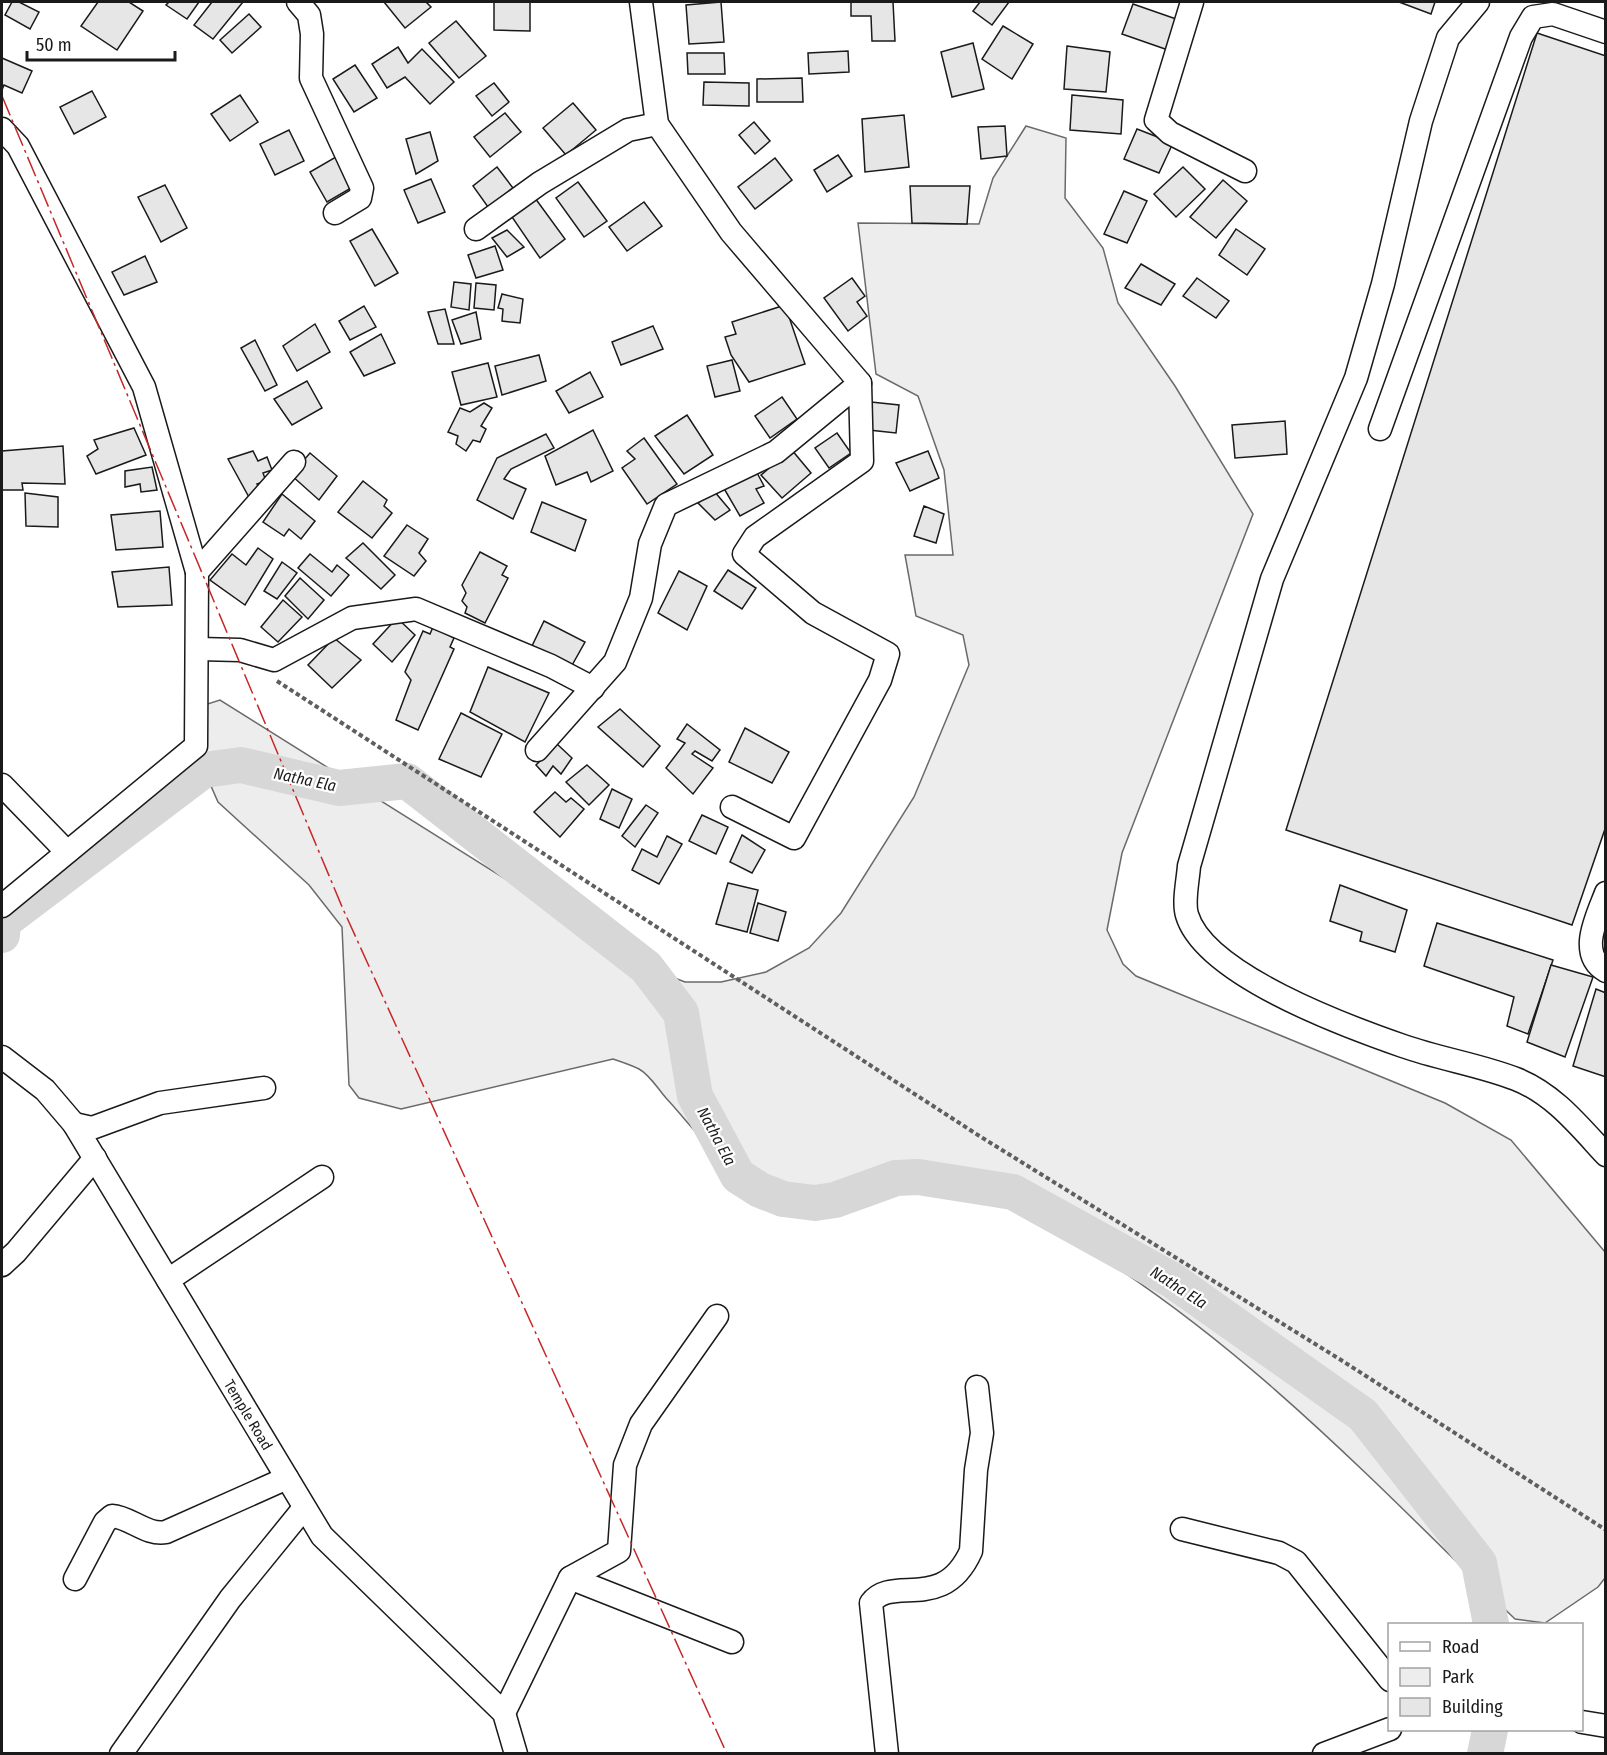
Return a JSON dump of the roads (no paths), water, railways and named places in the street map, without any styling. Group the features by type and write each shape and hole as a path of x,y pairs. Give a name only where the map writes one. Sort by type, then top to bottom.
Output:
{"street":[{"path":"298,2 309,15 312,34 311,78 362,188 360,198 335,213"},
{"path":"641,2 657,124 731,232 860,383 862,461 755,537 744,554 813,613 888,654 880,680 794,838 732,807"},
{"path":"1192,2 1156,120 1170,133 1245,171"},
{"path":"1478,2 1448,38 1421,121 1383,284 1356,378 1272,579 1189,866 1187,915 1207,947 1245,977 1319,1014 1393,1042 1517,1080 1555,1101 1605,1155"},
{"path":"1380,429 1496,102 1527,27 1533,17 1553,14 1605,32"},
{"path":"476,229 540,183 628,130 657,124"},
{"path":"2,129 18,146 144,387 197,572 198,649 196,746 2,906"},
{"path":"537,750 615,662 637,609 650,544 666,505 776,452 860,383"},
{"path":"197,572 294,462"},
{"path":"198,649 240,650 274,660 352,618 416,609 551,666 593,688"},
{"path":"2,785 67,852"},
{"path":"1605,893 1589,946 1597,966 1605,971"},
{"name":"Temple Road","path":"2,1057 45,1090 74,1124 322,1536 504,1713 516,1754"},
{"path":"74,1124 92,1128 160,1103 264,1088"},
{"path":"2,1265 16,1252 95,1158"},
{"path":"168,1280 322,1177"},
{"path":"504,1713 570,1578 619,1551 626,1465 641,1424 717,1316"},
{"path":"886,1754 871,1602 878,1594 885,1592 920,1590 950,1580 967,1558 970,1551 976,1470 982,1433 977,1387"},
{"path":"75,1579 105,1522 112,1516 120,1517 153,1532 166,1532 287,1478"},
{"path":"121,1754 230,1599 304,1508"},
{"path":"1182,1528 1279,1552 1296,1562 1388,1679"},
{"path":"570,1578 732,1642"},
{"path":"1583,1722 1605,1726"},
{"path":"1324,1754 1388,1730"}],"waterway":[{"name":"Natha Ela","path":"2,935 3,922 204,770 241,765 339,788 407,781 646,967 681,1013 695,1096 738,1176 760,1190 783,1199 815,1203 835,1200 896,1178 918,1177 1013,1192 1172,1280 1363,1415 1479,1563 1491,1623"},
{"name":"Natha Ela","path":"1485,1754 1490,1731"}]}
